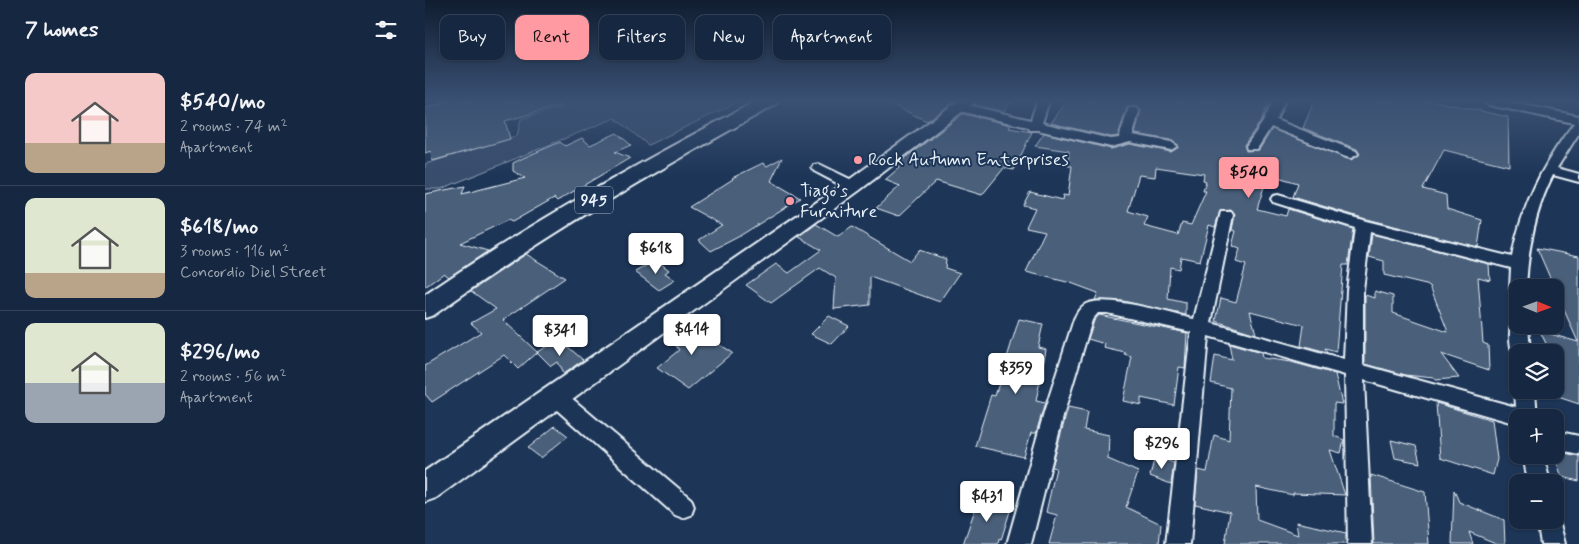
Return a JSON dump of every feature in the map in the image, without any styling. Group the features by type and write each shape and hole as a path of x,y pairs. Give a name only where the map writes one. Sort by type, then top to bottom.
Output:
{"main road":[{"name":"945","path":"425,308 466,278 522,243 722,126"},
{"path":"425,488 853,186 933,126"}],"street":[{"path":"1036,126 1111,143 1125,141 1130,126"},
{"path":"1252,146 1266,126"},
{"path":"1280,126 1351,154"},
{"path":"1518,279 1518,264 1533,201 1550,170 1572,146 1578,126"},
{"path":"1127,138 1171,146"},
{"path":"819,168 853,186"},
{"path":"1550,170 1579,178"},
{"path":"1278,199 1363,225 1518,264"},
{"path":"1178,544 1200,327 1226,215"},
{"path":"1360,544 1353,369 1354,309 1363,225"},
{"path":"1019,544 1054,413 1087,311 1098,307 1107,307 1200,327 1509,413"},
{"path":"555,396 683,507"},
{"path":"1564,442 1579,445"},
{"path":"1550,529 1553,544"}],"shaded area":[{"path":"519,126 594,126 441,189 425,189 425,164 517,136"},
{"path":"625,126 687,126 648,145"}],"building":[{"path":"425,126 506,126 510,139 432,161 431,151 425,153"},
{"path":"947,126 1010,126 1009,128 1032,132 1014,170 1004,168 982,195 936,181 899,216 876,208 900,186 885,180 900,167 896,165"},
{"path":"1066,126 1121,126 1118,136 1111,137"},
{"path":"1137,126 1257,126 1244,145 1246,151 1259,150 1272,129 1351,160 1360,154 1357,149 1303,128 1304,126 1508,126 1509,166 1444,150 1423,189 1446,195 1447,209 1482,220 1478,247 1366,219 1293,197 1298,183 1268,174 1257,209 1286,216 1288,209 1353,229 1348,265 1343,265 1336,352 1325,349 1327,353 1301,346 1304,325 1250,311 1256,334 1216,321 1221,298 1236,302 1246,265 1236,262 1240,249 1232,246 1236,231 1232,230 1235,215 1231,210 1220,211 1215,227 1209,225 1200,261 1181,257 1179,269 1170,267 1168,299 1186,303 1186,315 1123,301 1095,300 1098,293 1071,283 1026,272 1045,231 1026,227 1035,208 1023,205 1030,192 1062,200 1063,195 1068,196 1072,166 1068,166 1069,151 1035,146 1044,133 1111,149 1130,144 1171,152 1179,147 1171,140 1135,134","holes":["1156,167 1204,174 1203,180 1206,181 1203,191 1206,191 1191,225 1182,223 1178,235 1144,226 1148,217 1128,211 1139,175 1155,177"]},
{"path":"617,133 631,145 615,152 630,158 557,201 554,198 512,222 508,220 460,243 488,251 449,277 444,273 425,287 425,194 465,186 462,194 525,178 513,171 513,163 560,142 565,146 582,138 590,145"},
{"path":"782,158 771,181 800,198 738,237 711,251 699,240 722,225 689,207 732,178 763,163 767,166"},
{"path":"816,224 838,237 852,227 910,261 919,250 946,259 945,268 960,273 940,302 870,277 870,305 834,309 836,278 820,268 771,303 746,285 776,264 789,273 821,250 799,237"},
{"path":"1372,234 1489,264 1490,280 1478,277 1483,343 1488,345 1489,370 1441,354 1459,378 1435,380 1434,378 1405,375 1365,364 1365,295 1375,298 1375,291 1393,296 1393,313 1448,332 1430,286 1384,275 1384,261 1369,257"},
{"path":"1537,248 1579,256 1579,404 1564,399 1564,344 1546,344 1541,334 1550,334 1578,342 1564,310 1564,279 1551,279"},
{"path":"526,254 565,278 503,320 537,352 518,369 504,355 432,402 425,394 425,366 481,332 471,323 496,309 471,291"},
{"path":"656,260 669,270 665,273 675,280 659,290 635,272"},
{"path":"1099,315 1187,333 1185,368 1179,367 1174,405 1141,398 1141,405 1123,401 1132,357 1125,355 1126,353 1104,348 1105,344 1088,339 1094,321"},
{"path":"829,316 849,326 832,344 811,334"},
{"path":"1019,319 1043,324 1038,347 1046,349 1036,401 1045,403 1036,433 1031,433 1024,457 975,446 991,395 995,396"},
{"path":"683,321 732,353 688,390 657,368 679,350 668,333"},
{"path":"554,342 563,351 567,346 583,360 563,374 557,362 551,366 537,352"},
{"path":"1229,344 1261,353 1262,358 1291,362 1335,374 1342,404 1334,403 1334,436 1344,440 1341,453 1330,450 1345,495 1293,493 1293,495 1256,487 1257,520 1298,535 1296,522 1346,533 1346,544 1225,544 1230,512 1195,504 1198,470 1207,472 1214,435 1229,440 1231,388 1211,383 1215,356 1232,360"},
{"path":"1436,403 1492,420 1497,459 1493,475 1440,458"},
{"path":"1068,408 1087,412 1084,430 1109,435 1108,459 1138,472 1126,507 1161,524 1159,544 1049,544 1057,515 1046,512 1056,468 1052,467"},
{"path":"555,426 568,436 541,458 528,448"},
{"path":"1391,440 1416,446 1420,463 1395,458"},
{"path":"1564,453 1579,456 1579,481 1564,477 1564,474 1561,474 1557,464 1564,464"},
{"path":"1155,456 1174,463 1171,484 1150,476"},
{"path":"1371,475 1425,492 1429,544 1374,544"},
{"path":"1454,490 1459,502 1504,520 1505,544 1498,544 1469,532 1473,544 1452,544"},
{"path":"979,498 1011,508 998,544 963,544"}],"place":[{"name":"Rock Autumn Enterprises","path":"858,160"},
{"name":"Tiago’s Furniture","path":"790,201"}]}
